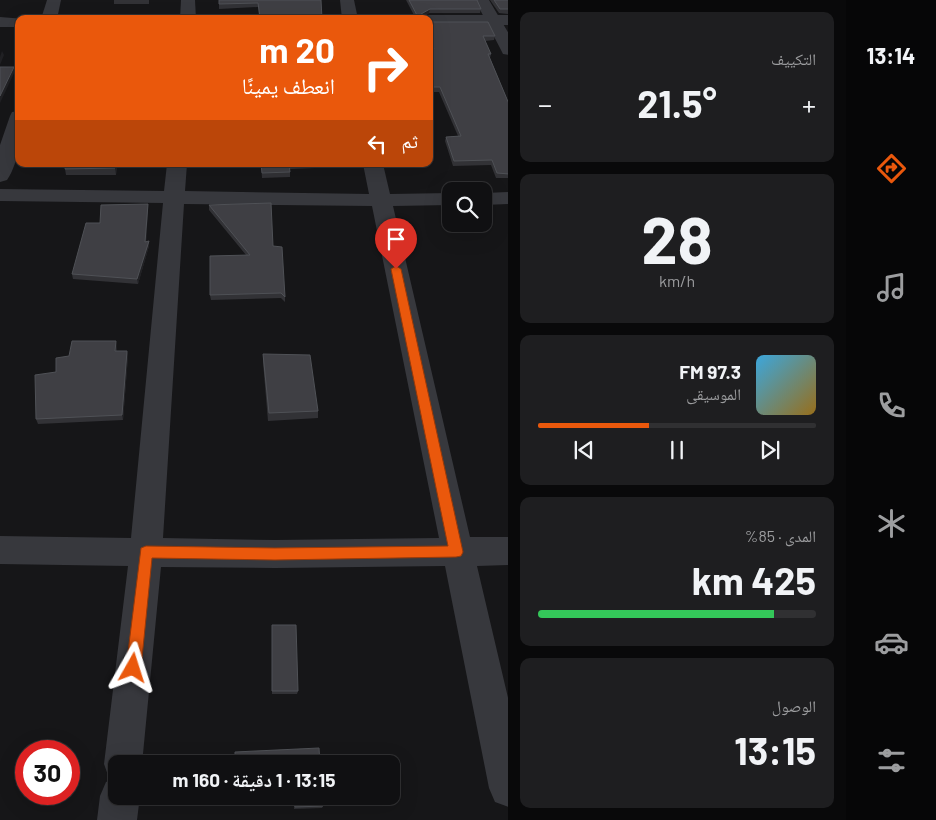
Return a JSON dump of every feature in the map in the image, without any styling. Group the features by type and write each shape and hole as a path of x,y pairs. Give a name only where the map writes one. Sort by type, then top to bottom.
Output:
{"street":[{"path":"50,15 54,0"},
{"path":"188,0 188,15"},
{"path":"347,0 349,15"},
{"path":"482,0 501,20 508,50"},
{"path":"433,20 501,20"},
{"path":"0,22 15,22"},
{"path":"0,176 15,129"},
{"path":"124,755 146,552 162,331 177,167"},
{"path":"374,167 508,788"},
{"path":"0,194 380,200 442,199"},
{"path":"492,199 508,198"},
{"path":"0,550 275,554 508,551"},
{"path":"117,820 119,805"}],"building":[{"path":"219,0 321,0 322,15 260,15 258,3 219,4"},
{"path":"409,0 477,0 481,9 430,9 422,15 417,15"},
{"path":"494,0 508,0 508,9 500,9"},
{"path":"433,22 488,22 495,36 483,36 491,54 488,54 508,102 508,174 497,173 492,160 454,161 446,137 461,136 440,87 433,87"},
{"path":"0,67 14,67 0,96"},
{"path":"65,167 115,167 115,168 65,169"},
{"path":"261,167 289,167 290,172 262,173"},
{"path":"271,203 273,246 282,247 285,297 281,293 210,295 210,256 250,255 209,205"},
{"path":"148,204 145,242 149,241 137,279 72,274 86,223 100,223 101,205"},
{"path":"72,341 116,341 115,351 127,351 122,415 36,419 35,375 56,372 56,358 69,356"},
{"path":"263,354 310,355 318,411 269,413"},
{"path":"272,625 296,625 298,691 272,691"},
{"path":"319,748 319,755 235,755 235,752"},
{"path":"295,805 323,806 295,807"}],"route":[{"path":"133,668 146,552 275,554 456,552 396,269"}]}
